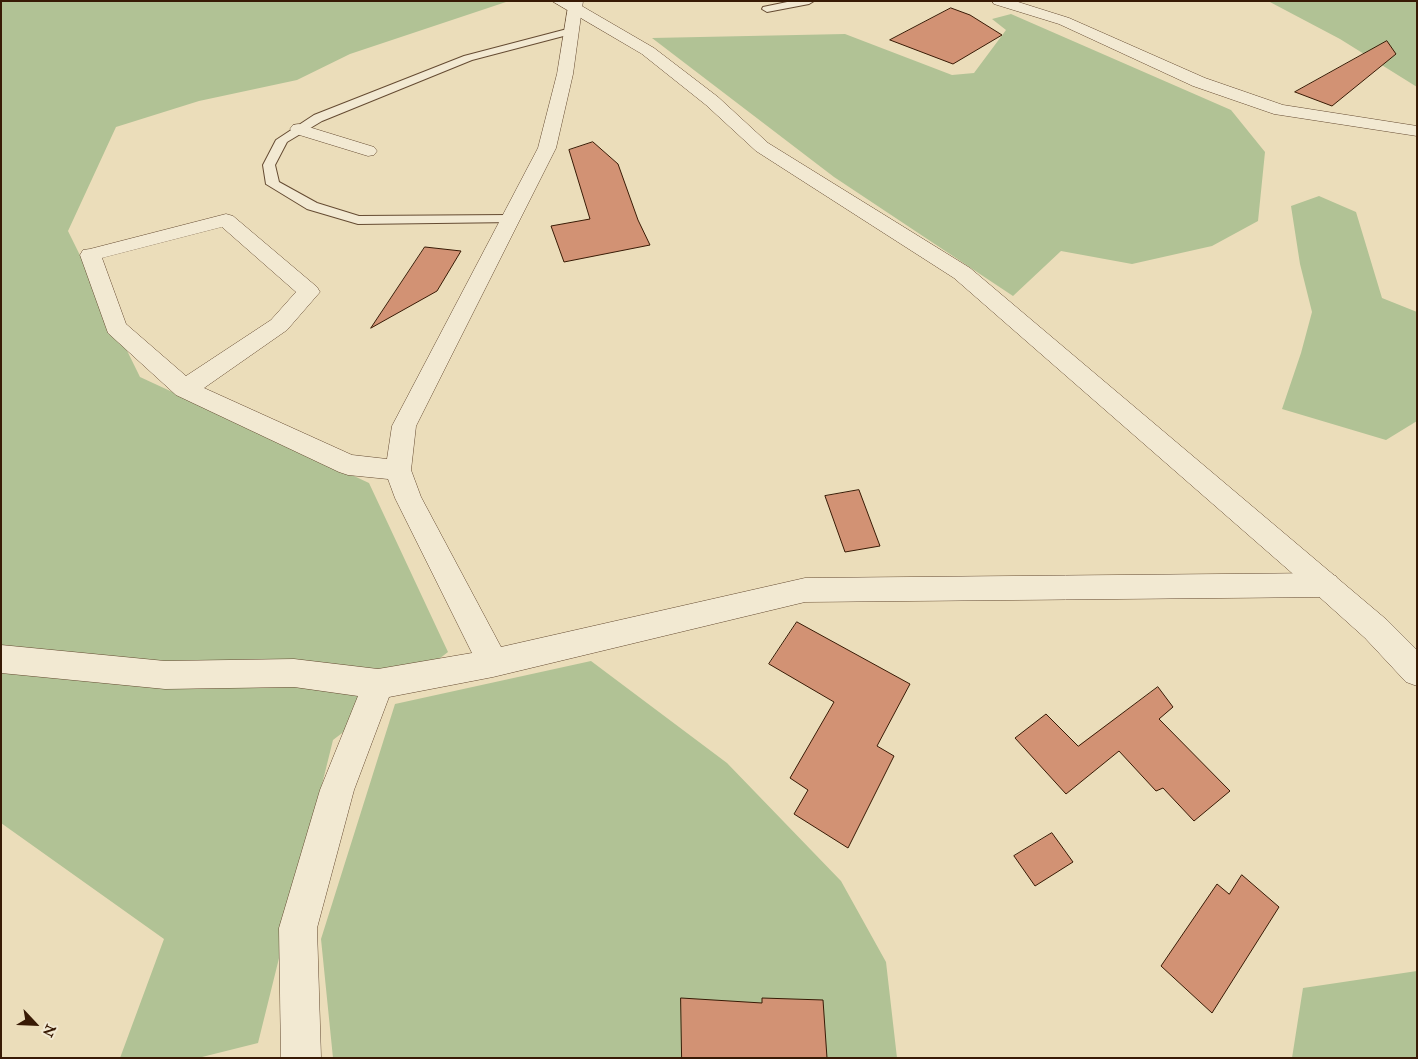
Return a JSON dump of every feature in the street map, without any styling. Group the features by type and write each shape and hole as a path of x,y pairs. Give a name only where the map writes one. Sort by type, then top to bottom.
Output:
{"street":[{"path":"999,1 1064,21 1200,82 1272,107 1304,115 1417,131"},
{"path":"493,663 408,498 398,470 404,426 547,148 565,74 571,31 570,4"},
{"path":"570,4 648,51 712,101 762,147 962,273 1326,585 1376,629 1417,672"},
{"path":"299,129 368,151"},
{"path":"185,389 279,325 309,292 226,220 90,255 116,328 185,389 348,465 398,470"},
{"path":"1,659 165,675 294,673 378,684 493,663 805,590 1326,585"},
{"path":"301,1058 298,928 337,790 378,684"}],"lane":[{"path":"767,9 809,1"},
{"path":"510,218 358,220 312,206 273,184 269,165 282,140 318,118 468,58 571,31"}],"green space":[{"path":"1,1 509,1 350,54 297,80 199,101 116,127 68,231 140,377 369,483 448,652 333,740 258,1043 198,1058 120,1058 164,939 1,823"},
{"path":"1268,1 1417,1 1417,87 1340,39"},
{"path":"1011,14 1231,110 1265,152 1258,221 1212,246 1132,264 1061,251 1013,296 834,177 652,38 845,34 952,75 974,73 1006,30 992,19"},
{"path":"1319,196 1356,212 1382,298 1417,312 1417,421 1386,440 1282,409 1301,353 1312,312 1300,264 1291,206"},
{"path":"591,661 727,763 841,881 886,962 897,1058 333,1058 321,939 395,704"},
{"path":"1417,971 1417,1058 1292,1058 1303,988"}],"building":[{"path":"951,8 970,15 1002,35 953,64 890,40"},
{"path":"1387,41 1396,54 1332,106 1295,92"},
{"path":"593,142 618,164 638,220 650,245 564,262 551,226 590,219 569,150"},
{"path":"425,247 461,251 437,291 371,328"},
{"path":"859,490 880,546 845,552 825,496"},
{"path":"797,622 910,684 877,746 894,756 848,848 794,814 808,790 790,778 834,702 769,664"},
{"path":"1158,687 1173,707 1159,719 1230,791 1194,821 1163,788 1156,791 1119,751 1066,794 1015,738 1046,714 1078,746"},
{"path":"1052,833 1073,862 1035,886 1014,856"},
{"path":"1242,875 1279,907 1212,1013 1161,966 1217,884 1229,894"},
{"path":"681,998 762,1003 762,998 823,1000 827,1058 682,1058"}]}
